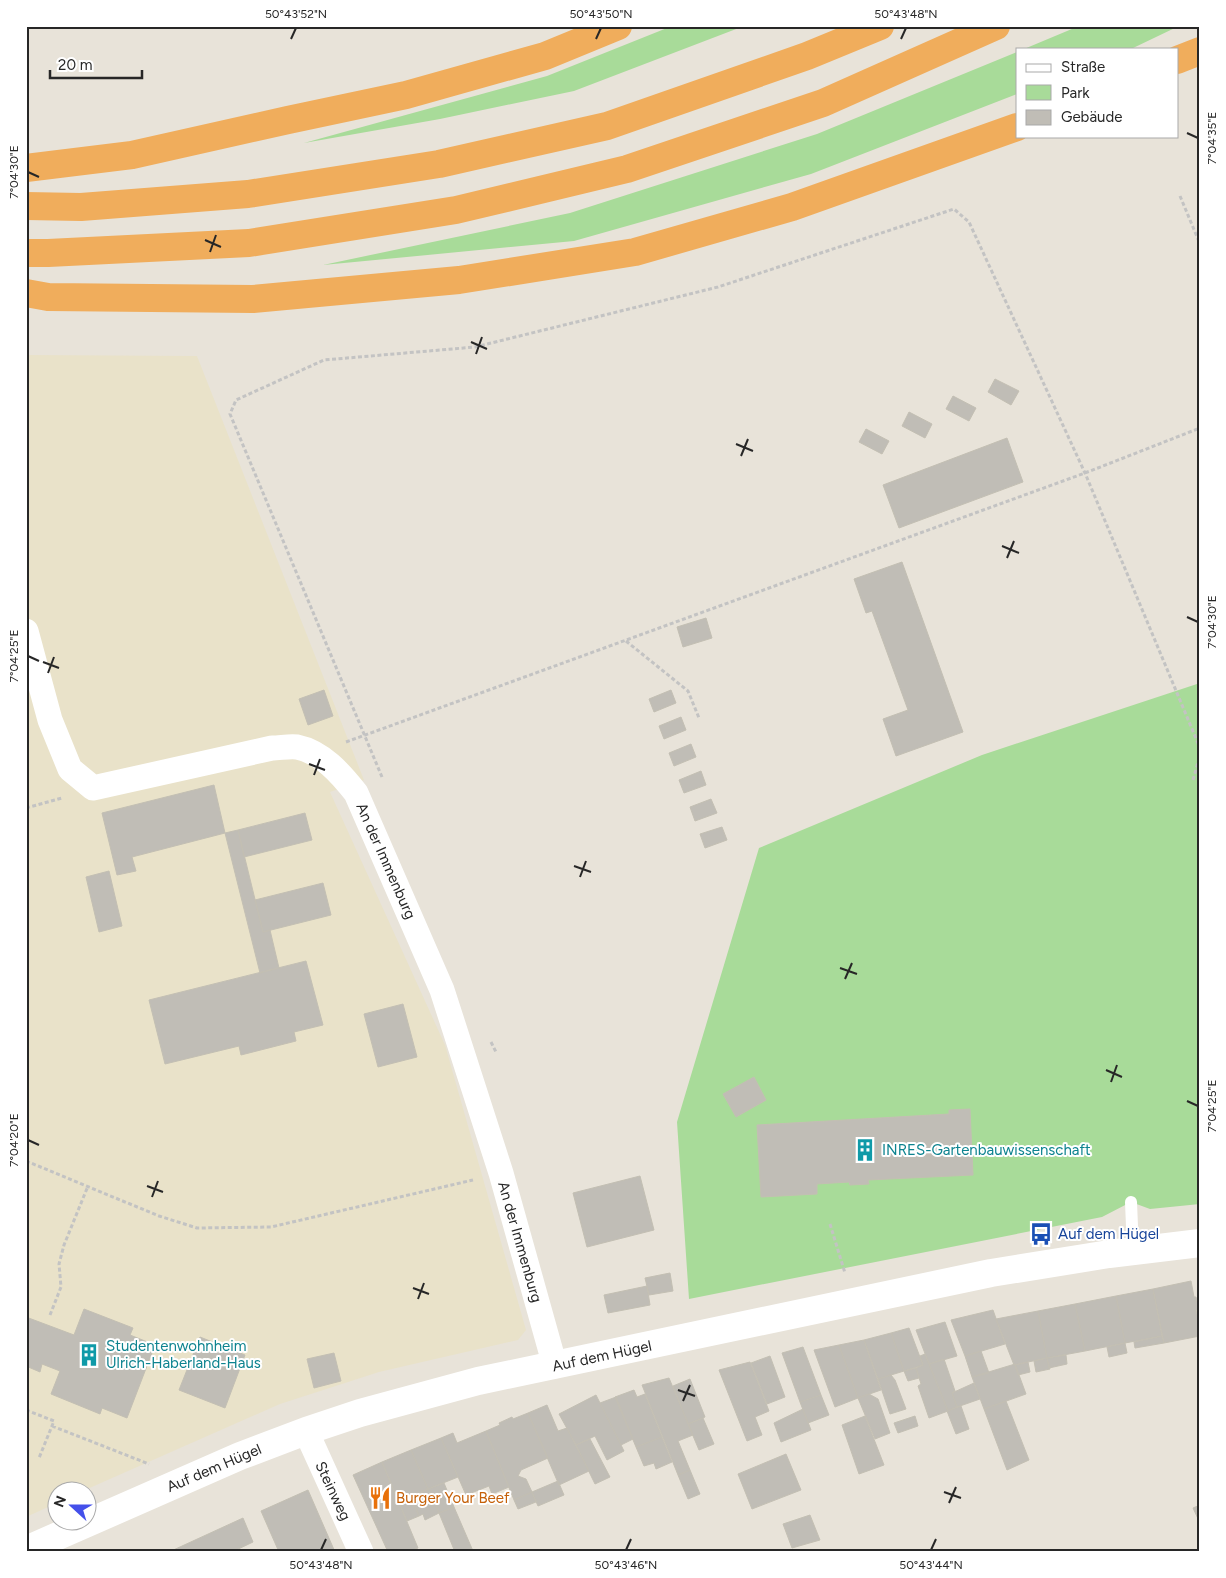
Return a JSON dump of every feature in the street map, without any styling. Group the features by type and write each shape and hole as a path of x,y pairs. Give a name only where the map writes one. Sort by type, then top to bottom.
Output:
{"highway":[{"path":"26,168 132,155 406,95 544,56 618,26"},
{"path":"26,206 81,207 248,194 439,164 607,126 808,56 880,26"},
{"path":"26,253 48,254 249,243 456,210 628,169 702,144 823,102 996,26"},
{"path":"1178,60 1200,51"},
{"path":"26,293 48,298 253,299 459,280 635,252 792,207 1016,127"}],"street":[{"name":"An der Immenburg","path":"26,631 50,720 70,769 93,788 272,748 297,747 319,756 338,772 356,793 442,990 501,1173 555,1366"},
{"name":"Auf dem Hügel","path":"26,1550 240,1456 306,1431 360,1413 478,1381 991,1273 1133,1251 1200,1243"},
{"name":"Steinweg","path":"306,1431 361,1552"}],"lane":[{"path":"1132,1202 1133,1251"}],"path":[{"path":"1180,196 1200,244"},
{"path":"383,780 230,414 236,400 324,360 475,347 718,288 954,209 969,222 1085,473 1200,748"},
{"path":"319,756 349,740 1085,473 1200,428"},
{"path":"625,641 688,691 699,718"},
{"path":"1193,780 1200,755"},
{"path":"488,1035 496,1052"},
{"path":"26,1161 159,1216 197,1228 271,1227 501,1173"},
{"path":"50,1315 61,1287 60,1264 64,1245 88,1186"},
{"path":"830,1224 846,1276"},
{"path":"26,1410 54,1421 39,1458"},
{"path":"52,1426 155,1467"}],"shaded area":[{"path":"26,355 197,356 364,780 330,792 445,1045 526,1330 518,1340 379,1372 280,1404 98,1484 98,1480 48,1480 48,1507 26,1517"}],"green space":[{"path":"672,26 744,26 574,91 440,119 304,143 547,76"},
{"path":"1079,26 1179,26 1133,48 1026,48"},
{"path":"1016,52 1016,94 811,174 574,241 323,265 570,213 817,134"},
{"path":"1200,683 1200,1204 1150,1209 1131,1202 1102,1217 689,1299 677,1122 759,848 982,755"}],"building":[{"path":"995,379 1019,391 1011,405 988,392"},
{"path":"953,396 976,408 969,421 946,409"},
{"path":"909,412 932,424 925,438 902,426"},
{"path":"866,429 889,441 882,454 859,442"},
{"path":"1007,438 1023,482 899,528 883,485"},
{"path":"902,562 963,732 896,756 883,719 908,710 872,611 866,613 854,579"},
{"path":"706,618 712,638 683,647 677,627"},
{"path":"324,690 333,716 308,725 299,699"},
{"path":"671,690 676,703 654,712 649,699"},
{"path":"681,717 686,730 664,739 659,726"},
{"path":"691,744 696,757 674,766 669,753"},
{"path":"701,771 706,785 684,793 679,780"},
{"path":"214,785 225,833 132,857 136,871 117,875 102,813"},
{"path":"711,799 717,813 695,821 690,807"},
{"path":"305,813 312,840 244,857 238,830"},
{"path":"722,827 727,840 705,848 700,834"},
{"path":"238,830 263,932 270,930 279,968 260,973 225,833"},
{"path":"109,871 122,926 99,932 86,877"},
{"path":"323,883 331,915 263,932 255,900"},
{"path":"306,961 323,1025 294,1032 296,1041 241,1055 239,1046 165,1064 149,1000"},
{"path":"403,1004 417,1057 378,1067 364,1014"},
{"path":"754,1077 766,1100 736,1117 723,1094"},
{"name":"INRES-Gartenbauwissenschaft","path":"970,1109 973,1175 868,1180 869,1184 850,1185 849,1182 817,1184 817,1194 761,1197 757,1125 949,1114 949,1110"},
{"path":"640,1176 654,1230 587,1247 573,1193"},
{"path":"670,1273 673,1291 649,1295 645,1278"},
{"path":"1191,1281 1199,1310 1196,1310 1200,1336 1164,1343 1153,1289"},
{"path":"647,1286 650,1305 608,1313 604,1295"},
{"path":"1153,1289 1162,1336 1125,1343 1116,1296"},
{"path":"1116,1296 1125,1343 1085,1351 1075,1304"},
{"path":"1075,1304 1085,1351 1047,1358 1038,1311"},
{"name":"Studentenwohnheim Ulrich-Haberland-Haus","path":"84,1309 133,1328 130,1335 155,1345 127,1418 102,1408 100,1414 51,1394 60,1371 42,1364 40,1372 26,1366 26,1317 74,1335"},
{"path":"993,1310 1005,1344 965,1356 951,1320"},
{"path":"1038,1311 1047,1358 1014,1365 996,1319"},
{"path":"945,1322 957,1356 929,1364 916,1330"},
{"path":"909,1328 923,1365 904,1371 891,1333"},
{"path":"891,1333 904,1371 878,1379 864,1340"},
{"path":"1162,1336 1164,1343 1135,1348 1134,1342"},
{"path":"200,1337 245,1355 225,1408 179,1390"},
{"path":"864,1340 881,1390 858,1398 839,1345"},
{"path":"1125,1343 1127,1353 1109,1357 1107,1347"},
{"path":"839,1345 858,1398 835,1407 814,1350"},
{"path":"803,1347 821,1395 800,1402 782,1353"},
{"path":"981,1351 989,1373 972,1377 965,1356"},
{"path":"334,1353 341,1381 314,1388 307,1359"},
{"path":"925,1354 948,1411 929,1418 918,1386 921,1384 916,1368 923,1365 920,1356"},
{"path":"1066,1355 1067,1364 1049,1368 1047,1358"},
{"path":"770,1356 785,1397 767,1404 751,1363"},
{"path":"1047,1358 1050,1369 1036,1372 1034,1361"},
{"path":"944,1359 955,1391 952,1393 957,1407 948,1411 929,1364"},
{"path":"750,1362 769,1411 755,1417 762,1435 747,1441 719,1370"},
{"path":"1028,1362 1030,1372 1018,1375 1015,1365"},
{"path":"1015,1364 1026,1394 984,1409 972,1377"},
{"path":"916,1368 919,1378 908,1381 904,1371"},
{"path":"891,1375 895,1380 906,1409 890,1414 878,1379"},
{"path":"669,1378 693,1435 678,1441 690,1470 678,1475 642,1385"},
{"path":"690,1379 705,1417 688,1424 673,1386"},
{"path":"974,1383 980,1399 957,1407 952,1393"},
{"path":"634,1390 637,1397 645,1394 662,1437 636,1447 615,1397"},
{"path":"869,1394 878,1399 890,1433 875,1439 858,1398"},
{"path":"596,1395 624,1451 607,1460 595,1436 576,1445 559,1414"},
{"path":"821,1395 829,1415 808,1423 800,1402"},
{"path":"616,1397 633,1439 621,1445 600,1403"},
{"path":"1006,1401 1029,1460 1007,1470 984,1409"},
{"path":"547,1405 558,1431 567,1428 589,1471 559,1485 528,1413"},
{"path":"961,1406 969,1429 956,1434 947,1411"},
{"path":"803,1409 811,1430 781,1442 774,1423"},
{"path":"528,1413 548,1458 521,1470 518,1476 526,1479 532,1492 514,1500 486,1431 512,1417 513,1419"},
{"path":"865,1416 884,1465 859,1474 842,1425"},
{"path":"915,1416 918,1426 898,1433 894,1423"},
{"path":"703,1418 714,1444 699,1450 688,1424"},
{"path":"486,1431 509,1487 492,1494 489,1486 466,1495 441,1438 453,1433 457,1443"},
{"path":"662,1437 672,1462 656,1469 654,1463 644,1466 636,1447"},
{"path":"441,1438 458,1477 428,1489 411,1450"},
{"path":"590,1439 610,1477 595,1484 576,1445"},
{"path":"411,1450 428,1489 399,1502 382,1462"},
{"path":"786,1454 801,1490 752,1509 738,1474"},
{"name":"Burger Your Beef","path":"382,1462 418,1548 408,1552 388,1552 353,1475"},
{"path":"690,1470 700,1494 688,1499 678,1475"},
{"path":"558,1481 564,1495 538,1506 532,1492"},
{"path":"444,1483 454,1507 439,1513 428,1489"},
{"path":"428,1489 439,1513 425,1520 423,1514 419,1516 411,1497"},
{"path":"308,1490 335,1552 279,1552 261,1511"},
{"path":"532,1492 536,1502 518,1509 514,1500"},
{"path":"411,1497 419,1516 407,1521 399,1502"},
{"path":"1200,1505 1200,1523 1193,1508"},
{"path":"454,1507 472,1552 455,1552 439,1513"},
{"path":"810,1515 820,1540 792,1548 783,1524"},
{"path":"243,1518 253,1542 232,1552 169,1552"}],"place":[{"name":"INRES-Gartenbauwissenschaft","path":"865,1150"},
{"name":"Auf dem Hügel","path":"1041,1234"},
{"name":"Studentenwohnheim Ulrich-Haberland-Haus","path":"89,1355"},
{"name":"Burger Your Beef","path":"380,1498"}]}
